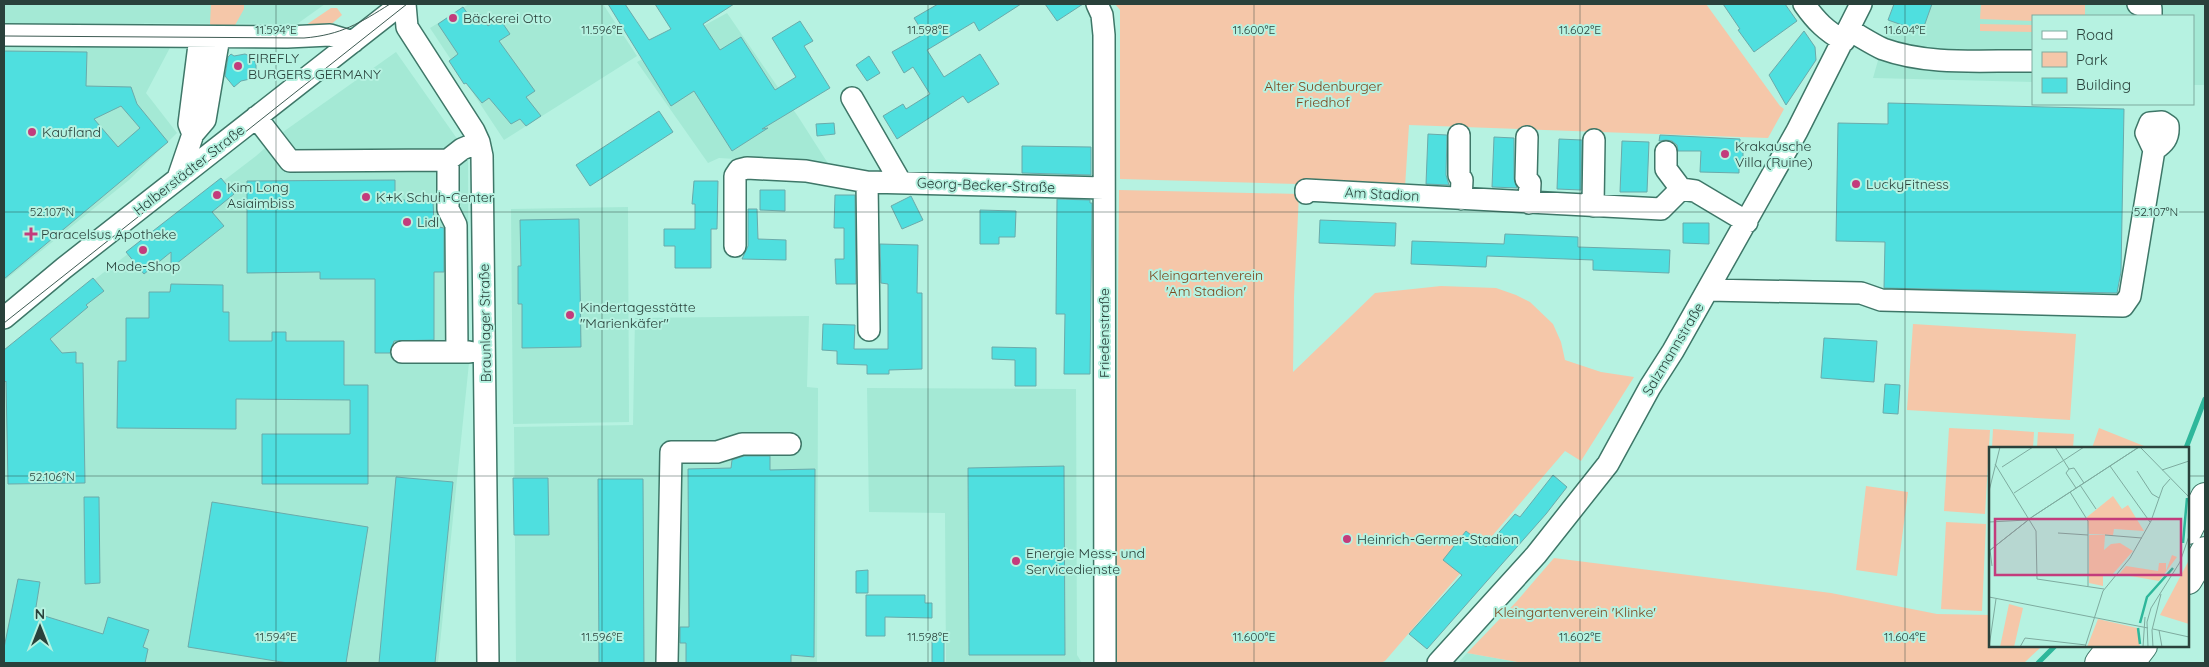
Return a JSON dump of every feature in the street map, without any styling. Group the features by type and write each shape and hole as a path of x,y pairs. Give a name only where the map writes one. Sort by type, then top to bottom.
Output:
{"highway":[{"path":"2189,528 2205,497"},
{"path":"2189,578 2205,551"},
{"path":"2099,663 2111,647"},
{"path":"2130,663 2142,647"}],"street":[{"name":"Halberstädter Straße","path":"4,318 178,178 401,4"},
{"name":"Braunlager Straße","path":"405,4 407,27 479,142 483,171 488,663"},
{"name":"Friedenstraße","path":"1098,4 1103,20 1104,35 1105,663"},
{"path":"1804,4 1817,23 1829,33 1846,36 1881,48 1939,60 2032,61"},
{"name":"Salzmannstraße","path":"1438,663 1536,555 1608,464 1650,387 1673,351 1747,222 1816,97 1861,4"},
{"path":"2138,4 2151,9 2151,15"},
{"path":"4,35 287,37 330,35 353,42"},
{"path":"178,178 193,134 189,124 209,37"},
{"path":"852,98 901,183"},
{"path":"256,117 290,162 448,160 462,149 479,142"},
{"path":"1459,135 1459,175 1462,180 1461,199"},
{"path":"1528,137 1526,179 1530,183 1529,203"},
{"path":"1593,206 1594,140"},
{"path":"1708,290 1861,293 1882,300 2123,306 2130,296 2154,150"},
{"path":"1666,152 1666,169 1681,189 1695,191 1747,222"},
{"path":"448,160 448,208 456,225 457,352"},
{"name":"Georg-Becker-Straße","path":"736,246 735,176 739,170 747,168 806,171 867,182 1104,188"},
{"path":"867,182 869,330"},
{"name":"Am Stadion","path":"1306,192 1661,208 1681,189"},
{"path":"402,352 485,352"},
{"path":"667,663 671,452 717,452 742,444 790,444"}],"shaded area":[{"path":"4,4 325,4 297,24 4,23"},
{"path":"469,4 603,4 637,56 504,140 430,28"},
{"path":"1894,4 2205,4 2204,85 2194,85 2194,15 2032,15 2032,82 1873,78"},
{"path":"727,13 829,165 719,158 708,163 637,62"},
{"path":"4,42 173,42 146,93 177,133 129,180 4,281"},
{"path":"396,52 458,140 468,161 469,363 438,663 4,663 4,352 103,273 256,156 283,132"},
{"name":"Kindertagesstätte \"Marienkäfer\"","path":"628,207 629,422 513,424 511,209"},
{"path":"809,316 807,387 818,388 817,663 516,663 514,427 633,425 635,318"},
{"path":"867,388 1076,389 1077,655 1082,663 946,663 945,513 869,512"},
{"path":"1467,653 1523,663 1458,663"}],"green space":[{"path":"211,4 244,4 244,9 234,27 213,27 210,24"},
{"name":"Alter Sudenburger Friedhof","path":"1115,4 1706,4 1784,109 1768,138 1409,125 1405,187 1120,179 1120,10"},
{"path":"1981,4 2085,4 2085,15 2032,15 2032,21 1980,19"},
{"path":"331,8 337,8 342,15 328,27 306,25"},
{"path":"1980,24 2032,25 2032,32 1980,31"},
{"name":"Heinrich-Germer-Stadion","path":"1119,190 1299,194 1294,297 1293,372 1375,293 1441,286 1496,288 1516,295 1530,302 1553,324 1561,342 1565,360 1601,372 1634,377 1581,461 1565,451 1385,661 1380,663 1115,663"},
{"path":"1913,324 2076,334 2070,420 1907,410"},
{"path":"1949,428 1990,430 1985,514 1944,511"},
{"path":"2099,428 2146,447 2092,447"},
{"path":"1993,429 2034,432 2033,447 1992,447"},
{"path":"2038,432 2074,434 2073,447 2037,447"},
{"path":"1866,486 1908,492 1897,576 1856,570"},
{"path":"1946,522 1986,524 1982,611 1941,609"},
{"name":"Kleingartenverein 'Klinke'","path":"1554,558 1831,593 1937,614 1989,615 1989,647 2041,647 2024,663 1523,663 1467,653 1517,601"}],"building":[{"path":"608,4 625,4 649,40 671,29 655,4 734,4 703,24 720,50 741,37 775,90 796,77 772,38 800,21 813,41 804,46 830,88 762,129 768,128 732,151 694,91 671,106"},
{"path":"938,4 1021,4 979,31 974,22 927,50 944,77 980,54 999,84 968,103 963,96 897,139 883,116 903,104 906,109 930,94 913,67 904,73 892,52 924,34 914,18"},
{"path":"1045,4 1083,4 1057,21"},
{"path":"1723,4 1785,4 1797,21 1754,52 1738,30 1740,29"},
{"path":"1894,4 1932,4 1922,32 1888,20"},
{"path":"463,7 472,20 480,14 488,26 499,18 510,34 499,41 535,91 526,97 541,116 526,126 520,119 511,124 489,98 482,103 466,83 464,84 449,61 458,54 438,24"},
{"path":"1804,31 1815,47 1816,60 1786,105 1769,75"},
{"path":"4,51 87,52 86,86 131,87 137,104 168,142 4,279","holes":["121,106 140,128 118,147 94,119"]},
{"path":"231,54 234,56 245,54 252,57 256,64 256,72 250,79 241,81 234,87 225,76 228,57"},
{"path":"869,56 880,73 867,81 856,65"},
{"path":"1888,103 2124,109 2121,272 2117,293 1884,288 1885,242 1836,241 1838,123 1888,124"},
{"path":"659,111 673,132 590,186 576,165"},
{"path":"834,123 835,134 817,136 816,124"},
{"path":"1428,134 1447,135 1446,175 1449,185 1426,184"},
{"name":"Krakausche Villa (Ruine)","path":"1660,135 1740,139 1740,148 1743,149 1743,162 1739,162 1739,173 1700,172 1701,151 1678,151 1677,145 1672,141 1659,141"},
{"path":"1494,137 1514,138 1514,179 1517,188 1492,187"},
{"path":"1559,139 1582,140 1581,190 1557,189"},
{"path":"1622,141 1649,142 1647,192 1620,192"},
{"path":"1022,146 1091,147 1091,175 1022,173"},
{"path":"221,178 234,194 212,212 224,226 171,268 171,252 144,274 126,252"},
{"path":"395,180 395,200 433,200 434,226 444,228 444,272 434,272 434,340 394,341 390,353 375,353 375,279 320,279 320,272 247,273 247,181"},
{"path":"694,181 718,181 717,229 711,229 711,268 675,268 675,246 664,246 664,229 695,229 695,204 692,204"},
{"path":"760,190 785,190 785,211 760,210"},
{"path":"835,195 855,195 856,284 836,284 835,259 844,259 844,228 834,228"},
{"path":"911,196 923,220 902,229 891,206"},
{"path":"1057,199 1090,200 1090,203 1092,203 1090,374 1064,374 1065,314 1056,314"},
{"path":"748,209 757,209 758,239 786,240 786,260 742,259 748,246"},
{"path":"980,210 1016,211 1015,237 999,237 999,244 980,244"},
{"path":"579,219 581,347 522,348 522,304 518,304 518,266 521,266 520,220"},
{"path":"1320,220 1396,223 1395,246 1319,243"},
{"path":"1683,223 1709,223 1709,244 1683,243"},
{"path":"1505,234 1578,237 1578,247 1670,250 1669,273 1593,270 1593,260 1487,256 1486,267 1411,264 1412,241 1504,244"},
{"path":"880,244 918,245 917,293 922,293 922,369 889,370 889,374 867,374 867,365 837,364 837,351 822,350 823,324 855,325 854,349 888,349 888,284 881,283"},
{"path":"93,278 104,291 50,339 62,353 76,352 76,363 83,363 85,483 8,484 4,350"},
{"path":"171,284 223,285 223,312 229,312 229,341 272,341 272,332 286,332 286,341 344,341 344,385 368,385 368,484 262,484 262,434 350,434 350,400 236,399 236,429 117,428 118,361 126,361 126,318 149,318 149,292 170,292"},
{"path":"1824,338 1877,341 1874,382 1821,378"},
{"path":"992,347 1036,348 1036,386 1015,386 1015,360 992,359"},
{"path":"1885,384 1900,385 1898,414 1883,413"},
{"path":"744,456 770,456 770,470 815,469 814,657 791,655 791,663 686,663 686,643 680,643 680,627 689,627 688,469 731,468 732,460"},
{"name":"Energie Mess- und Servicedienste","path":"1064,466 1065,655 969,655 968,468"},
{"path":"1553,475 1567,487 1546,514 1427,649 1409,634 1462,575 1443,560 1466,531 1486,547 1515,514 1520,517"},
{"path":"396,477 453,482 435,663 379,663"},
{"path":"513,478 548,478 549,535 514,535"},
{"path":"598,479 643,479 644,663 599,663"},
{"path":"84,497 99,497 100,583 85,584"},
{"path":"212,502 368,527 346,663 288,663 188,647"},
{"path":"868,570 868,593 856,593 856,571"},
{"path":"18,579 40,582 35,613 103,634 108,617 149,630 143,647 148,649 145,663 4,663 4,648"},
{"path":"866,595 925,595 925,603 932,603 932,618 885,617 885,636 866,636"},
{"path":"932,636 944,637 944,663 932,663"}],"waterway":[{"path":"2186,447 2205,399"},
{"path":"2038,663 2054,647"}],"tram line":[{"path":"4,36 304,38 340,31 390,4"},
{"path":"4,323 407,4"}],"place":[{"name":"Bäckerei Otto","path":"453,18"},
{"name":"FIREFLY BURGERS GERMANY","path":"238,66"},
{"name":"Kaufland","path":"32,132"},
{"name":"Krakausche Villa (Ruine)","path":"1725,154"},
{"name":"LuckyFitness","path":"1856,184"},
{"name":"Kim Long Asiaimbiss","path":"217,195"},
{"name":"K+K Schuh-Center","path":"366,197"},
{"name":"Lidl","path":"407,222"},
{"name":"Paracelsus Apotheke","path":"31,234"},
{"name":"Mode-Shop","path":"143,250"},
{"name":"Kindertagesstätte \"Marienkäfer\"","path":"570,315"},
{"name":"Heinrich-Germer-Stadion","path":"1347,539"},
{"name":"Energie Mess- und Servicedienste","path":"1016,561"}],"park label":[{"name":"Kleingartenverein 'Am Stadion'","path":"1206,284"}]}
